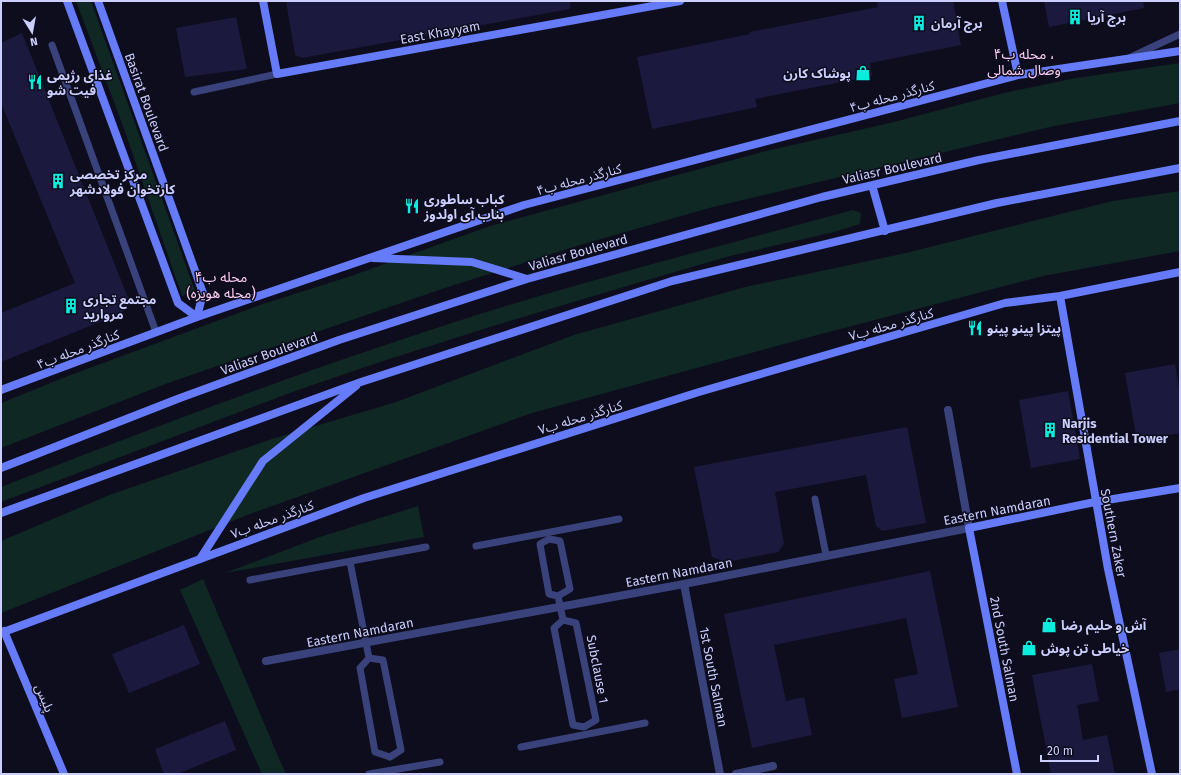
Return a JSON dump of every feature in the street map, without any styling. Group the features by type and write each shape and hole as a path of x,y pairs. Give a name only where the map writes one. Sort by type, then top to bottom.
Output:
{"street":[{"path":"67,1 178,303 197,317"},
{"name":"Basirat Boulevard","path":"98,1 203,293 197,317"},
{"path":"263,1 277,74"},
{"name":"East Khayyam","path":"277,74 680,1"},
{"path":"1002,1 1018,75"},
{"name":"کنارگذر محله ب۴","path":"1,390 197,317 524,205 1018,75 1180,51"},
{"name":"Valiasr Boulevard","path":"1,468 180,398 325,346 527,279 652,243 872,185 979,160 1180,121"},
{"path":"1,513 361,382 547,320 672,281 997,203 1180,168"},
{"path":"872,185 885,231"},
{"path":"367,258 472,262 527,279"},
{"name":"کنارگذر محله ب۷","path":"3,632 364,498 699,392 1005,303 1060,296 1180,272"},
{"name":"Southern Zaker","path":"1060,296 1095,502 1152,774"},
{"path":"200,559 263,461 361,382"},
{"path":"948,410 969,528"},
{"name":"Eastern Namdaran","path":"266,661 684,584 1095,502 1180,488"},
{"name":"2nd South Salman","path":"969,528 1017,774"},
{"name":"1st South Salman","path":"684,584 720,774"},
{"name":"پلیس","path":"3,632 64,774"},
{"path":"736,774 773,766"}],"lane":[{"path":"1127,59 1180,34"},
{"path":"52,45 156,332"},
{"path":"194,92 277,74"},
{"path":"814,499 826,555"},
{"path":"476,546 548,536 619,519"},
{"path":"548,536 560,541 570,589 558,596 549,594 540,544 548,536"},
{"path":"250,580 426,547"},
{"path":"350,562 369,658"},
{"path":"558,596 563,620 554,628 573,725 585,730"},
{"name":"Subclause 1","path":"563,620 576,624 596,720 585,730"},
{"path":"369,658 360,668 375,752 390,757"},
{"path":"369,658 383,660 401,750 390,757"},
{"path":"521,747 585,730 645,723"},
{"path":"390,757 392,770"},
{"path":"369,774 440,762"}],"green space":[{"path":"76,1 91,1 195,291 182,296 123,126"},
{"path":"1180,63 1180,103 1054,126 709,208 580,245 445,288 168,383 1,448 1,403 68,376 260,305 351,276 490,226 766,151 890,123 1004,93 1076,78"},
{"path":"1180,191 1180,251 1043,276 806,338 532,413 250,514 1,613 1,541 112,494 272,439 396,402 574,335 745,287 906,253 1113,201"},
{"path":"853,210 861,213 860,224 834,232 730,256 493,326 377,363 298,390 1,502 1,487 201,410 323,366 552,292"},
{"path":"418,506 424,537 225,573 320,537"},
{"path":"203,579 286,774 262,774 180,590"}],"building":[{"path":"286,1 570,1 570,9 302,58 295,55"},
{"path":"877,1 953,1 961,45 870,63 872,76 755,99 757,107 652,129 637,57 750,34 750,32 878,7"},
{"name":"برج آریا","path":"1044,1 1143,1 1144,8 1049,27"},
{"path":"236,17 247,69 185,77 176,28"},
{"name":"مرکز تخصصی کارتخوان فولادشهر","path":"22,33 129,300 122,313 1,362 1,313 75,283 1,103 1,43"},
{"path":"1175,364 1180,395 1180,433 1137,441 1125,373"},
{"name":"Narjis Residential Tower","path":"1068,391 1080,459 1031,468 1019,400"},
{"path":"907,427 926,523 882,531 876,526 866,475 775,492 784,544 778,552 726,562 712,557 694,467"},
{"path":"930,571 958,707 902,718 894,679 918,674 906,618 774,645 786,701 804,697 812,735 752,748 724,614"},
{"path":"184,625 200,664 129,693 112,654"},
{"path":"1180,649 1180,689 1166,692 1159,653"},
{"path":"1092,664 1099,701 1077,705 1083,740 1107,735 1115,774 1051,774 1032,675"},
{"path":"225,721 236,750 177,774 164,774 155,749"}],"place":[{"name":"برج آریا","path":"1075,17"},
{"name":"برج آرمان","path":"919,23"},
{"name":"پوشاک کارن","path":"863,73"},
{"name":"غذای رژیمی فیت شو","path":"35,82"},
{"name":"مرکز تخصصی کارتخوان فولادشهر","path":"58,181"},
{"name":"کباب ساطوری بناب آی اولدوز","path":"412,206"},
{"name":"مجتمع تجاری مروارید","path":"71,306"},
{"name":"پیتزا پینو پینو","path":"975,328"},
{"name":"Narjis Residential Tower","path":"1050,430"},
{"name":"آش و حلیم رضا","path":"1049,625"},
{"name":"خیاطی تن پوش","path":"1029,648"}],"district":[{"name":"محله ب۴ ، وصال شمالی","path":"1024,62"},
{"name":"محله ب۴ (محله هویزه)","path":"221,286"}]}
